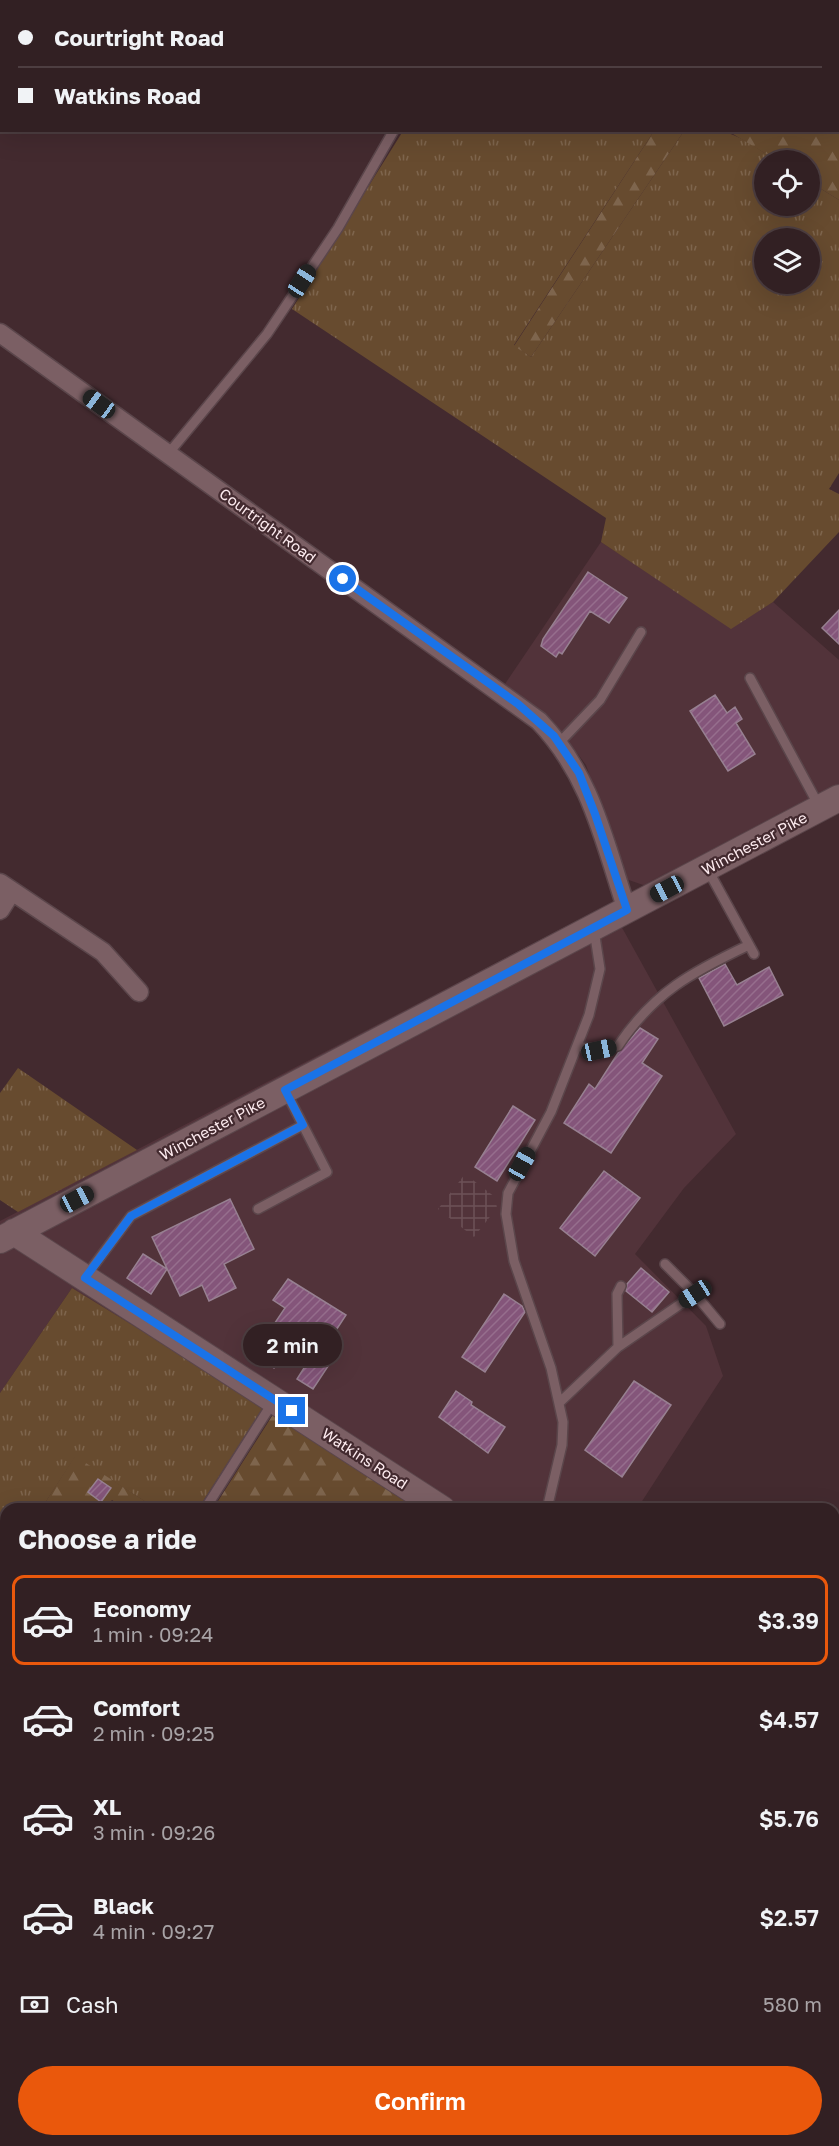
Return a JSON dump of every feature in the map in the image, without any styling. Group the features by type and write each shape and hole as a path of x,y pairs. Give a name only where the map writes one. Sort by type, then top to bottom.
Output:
{"main road":[{"name":"Winchester Pike","path":"5,1231 285,1090 830,803"},
{"name":"Watkins Road","path":"5,1231 85,1278 433,1503"}],"street":[{"name":"Courtright Road","path":"0,333 518,704 559,743 579,773 627,910"},
{"path":"0,910 6,887 103,952 139,992"}],"lane":[{"path":"168,454 267,334 338,228 393,132"},
{"path":"559,743 600,700 641,632"},
{"path":"750,678 830,803"},
{"path":"707,868 754,954"},
{"path":"548,1503 562,1445 563,1422 533,1311 514,1261 506,1214 508,1193 551,1112 589,1015 600,969 593,928"},
{"path":"577,1046 599,1050 618,1046 638,1017 656,1000 703,968 749,945"},
{"path":"258,1209 327,1172 285,1090"},
{"path":"85,1278 131,1216 303,1125"},
{"path":"665,1264 695,1294 720,1324"},
{"path":"618,1347 617,1294 621,1286"},
{"path":"559,1403 618,1347 695,1294"},
{"path":"209,1503 275,1400"}],"shaded area":[{"path":"601,542 731,628 773,602 839,660 839,786 646,886 626,879 586,765 553,721 505,684"},
{"path":"609,904 736,1134 684,1188 635,1254 706,1326 723,1376 641,1503 415,1503 72,1288 0,1393 0,1221"},
{"path":"465,1174 495,1197 497,1208 474,1237 438,1209"}],"green space":[{"path":"402,132 653,132 514,345 531,357 682,134 724,132 760,150 754,150 754,216 820,216 820,188 839,200 839,473 829,489 839,494 839,532 773,602 731,629 601,542 606,518 292,309"},
{"path":"653,132 689,132 682,134 531,357 514,346"},
{"path":"730,132 839,132 839,200 820,188 820,150 759,150"},
{"path":"18,1068 137,1150 18,1212 0,1200 0,1093"},
{"path":"72,1288 264,1406 202,1503 148,1503 75,1457 45,1503 0,1503 0,1393"},
{"path":"274,1413 416,1503 217,1503"},
{"path":"75,1456 148,1503 116,1503 112,1500 109,1503 45,1503"}],"building":[{"path":"588,572 627,598 609,623 590,611 562,654 559,652 556,657 541,646 543,639"},
{"path":"839,610 839,644 822,628"},
{"path":"715,695 727,713 735,707 742,719 736,723 755,754 728,771 690,711"},
{"path":"725,964 737,985 769,967 783,995 724,1026 699,978"},
{"path":"640,1028 658,1039 642,1063 662,1076 611,1153 564,1123 589,1084 595,1089 618,1053"},
{"path":"513,1106 535,1120 497,1181 475,1167"},
{"path":"604,1171 640,1198 595,1256 560,1228"},
{"path":"230,1199 254,1249 224,1264 236,1288 209,1301 202,1285 180,1296 152,1237"},
{"path":"143,1254 167,1269 151,1294 127,1278"},
{"path":"641,1268 669,1292 652,1312 626,1291 627,1284"},
{"path":"288,1279 346,1315 327,1344 338,1351 313,1389 297,1379 313,1354 293,1341 274,1368 254,1354 285,1308 273,1300"},
{"path":"504,1294 522,1306 525,1312 485,1372 462,1357"},
{"path":"634,1381 671,1405 622,1477 585,1450"},
{"path":"456,1391 472,1402 471,1405 505,1427 488,1453 439,1417"},
{"path":"98,1479 111,1488 101,1502 88,1492"}],"route":[{"path":"292,1411 85,1278 131,1216 303,1125 285,1090 627,910 579,773 554,736 518,704 343,579"}]}
